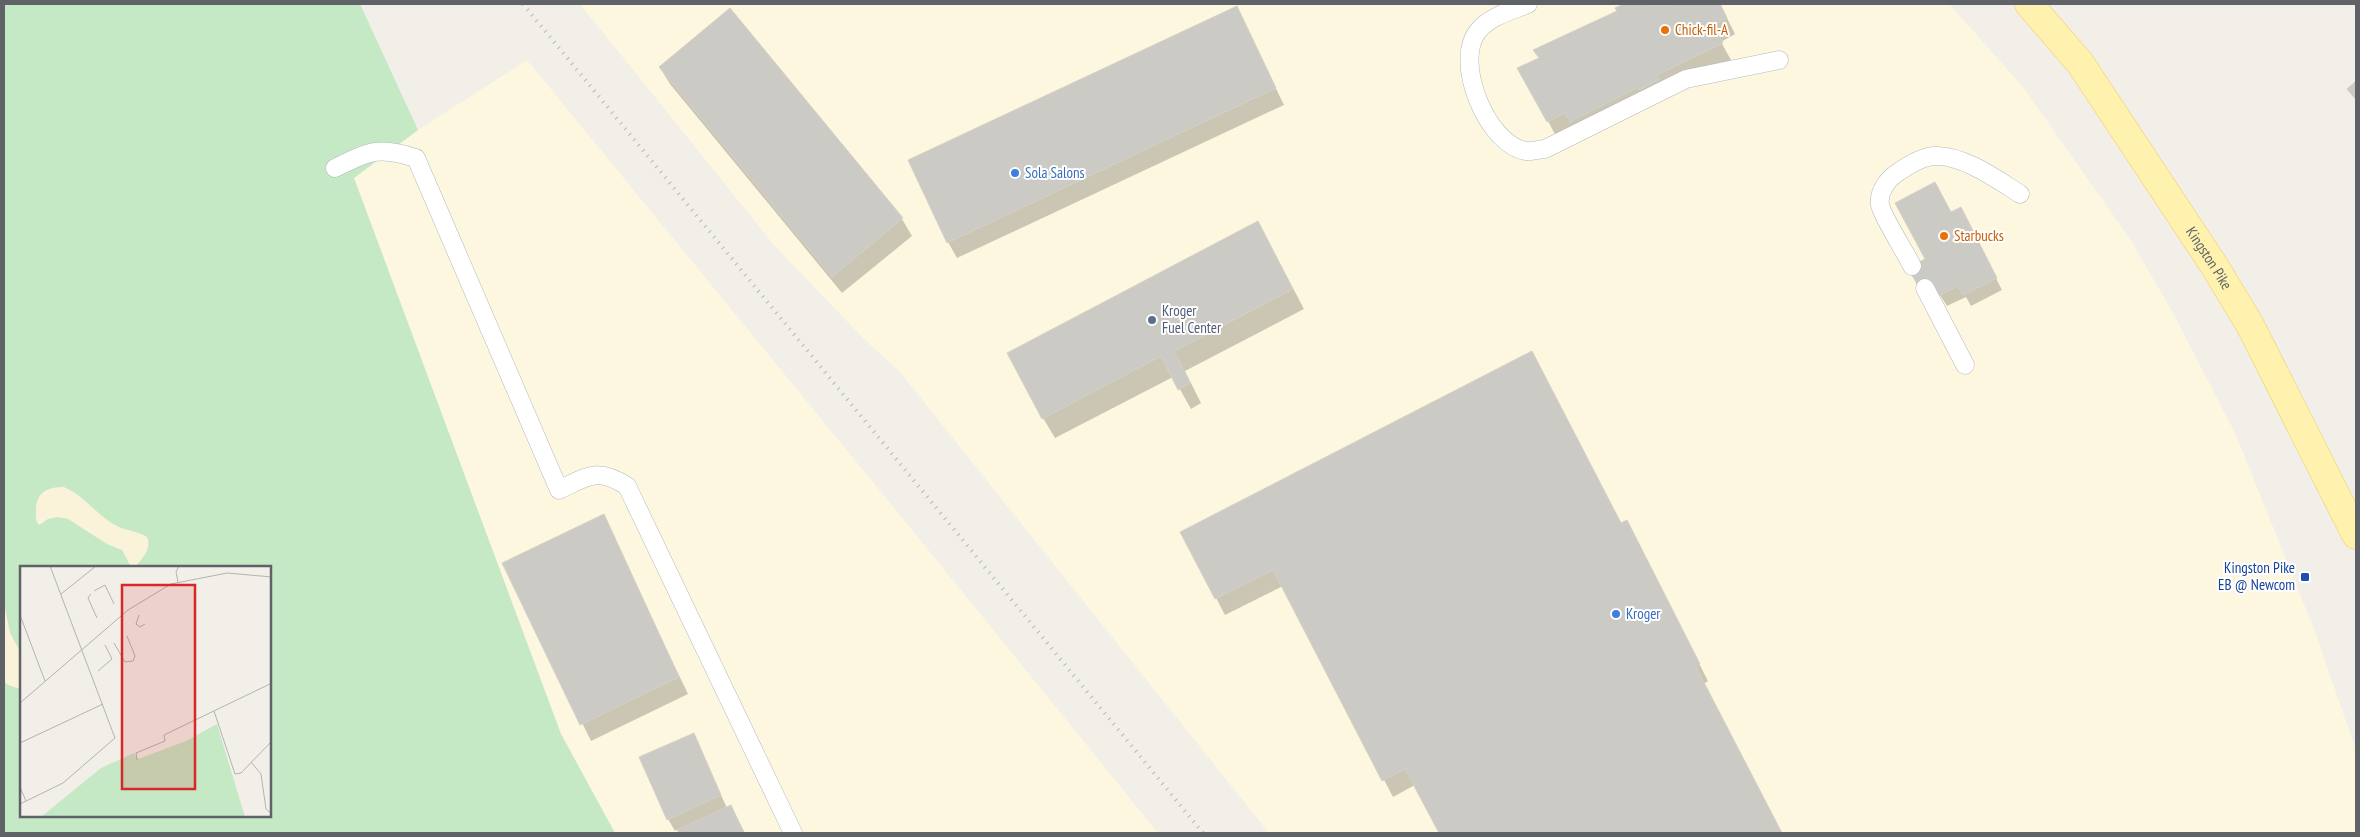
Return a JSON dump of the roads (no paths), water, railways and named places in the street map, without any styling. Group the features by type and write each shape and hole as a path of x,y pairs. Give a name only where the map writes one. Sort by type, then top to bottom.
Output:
{"main road":[{"name":"Kingston Pike","path":"2029,4 2080,63 2235,300 2250,325 2356,535"}],"lane":[{"path":"1528,4 1493,18 1478,31 1468,48 1468,66 1478,98 1489,123 1504,140 1526,151 1545,149 1686,79 1779,60"},
{"path":"335,168 365,153 392,150 416,158 559,490 592,474 616,479 627,486 793,833"},
{"path":"1912,266 1880,205 1881,191 1890,178 1909,164 1934,156 1950,158 1992,176 2020,194"},
{"path":"1925,288 1965,365"}],"railway":[{"path":"523,4 1203,833"}],"place":[{"name":"Chick-fil-A","path":"1665,30"},
{"name":"Sola Salons","path":"1015,173"},
{"name":"Starbucks","path":"1944,236"},
{"name":"Kroger Fuel Center","path":"1152,320"},
{"name":"Kingston Pike EB @ Newcom","path":"2305,577"},
{"name":"Kroger","path":"1616,614"}]}
